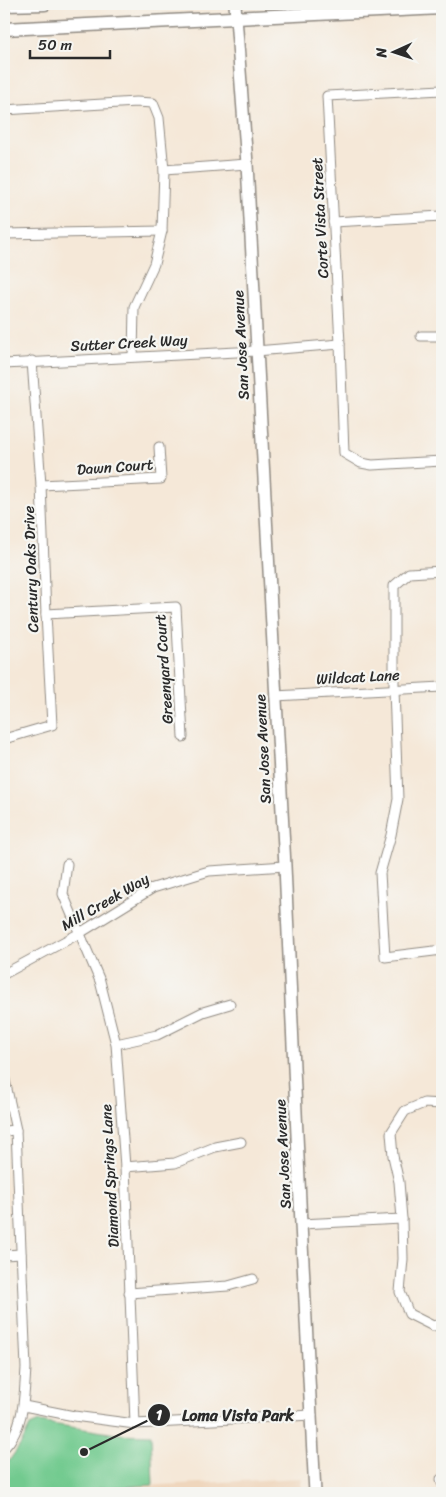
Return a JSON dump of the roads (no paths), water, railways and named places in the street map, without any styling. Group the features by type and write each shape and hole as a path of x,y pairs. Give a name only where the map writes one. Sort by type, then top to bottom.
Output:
{"main road":[{"path":"4,5 45,4"},
{"path":"4,29 442,8"}],"street":[{"name":"San Jose Avenue","path":"235,4 247,164 285,866 315,1493"},
{"name":"Corte Vista Street","path":"442,90 327,96 344,453 361,463 372,465 442,461"},
{"path":"4,110 136,102 154,103 159,118 164,170 162,231 154,264 134,307 133,356"},
{"path":"164,170 247,164"},
{"path":"334,222 442,216"},
{"path":"4,234 162,231"},
{"path":"421,336 442,336"},
{"name":"Sutter Creek Way","path":"4,364 256,351 340,344"},
{"name":"Century Oaks Drive","path":"4,739 52,725 41,485 32,362"},
{"name":"Dawn Court","path":"41,485 161,479 159,447"},
{"path":"442,571 409,573 394,586 394,689 398,799 391,835 380,873 385,957 442,950"},
{"name":"Greenyard Court","path":"46,614 176,607 183,737"},
{"name":"Wildcat Lane","path":"275,696 442,687"},
{"name":"Diamond Springs Lane","path":"67,864 64,894 100,981 116,1044 124,1167 135,1424"},
{"name":"Mill Creek Way","path":"4,974 80,933 153,888 209,871 285,866"},
{"path":"116,1044 157,1035 203,1012 230,1004"},
{"path":"4,1076 16,1130 26,1368 24,1406 18,1426 4,1448"},
{"path":"442,1104 424,1103 404,1111 391,1133 393,1156 399,1182 402,1219 403,1259 400,1292 409,1314 433,1326 442,1324"},
{"path":"4,1131 16,1130"},
{"path":"124,1167 175,1163 215,1147 241,1142"},
{"path":"301,1224 402,1219"},
{"path":"4,1255 21,1254"},
{"path":"129,1293 228,1286 253,1279"},
{"path":"24,1406 74,1416 135,1424 312,1415"}],"place":[{"name":"Loma Vista Park","path":"84,1452"}]}
